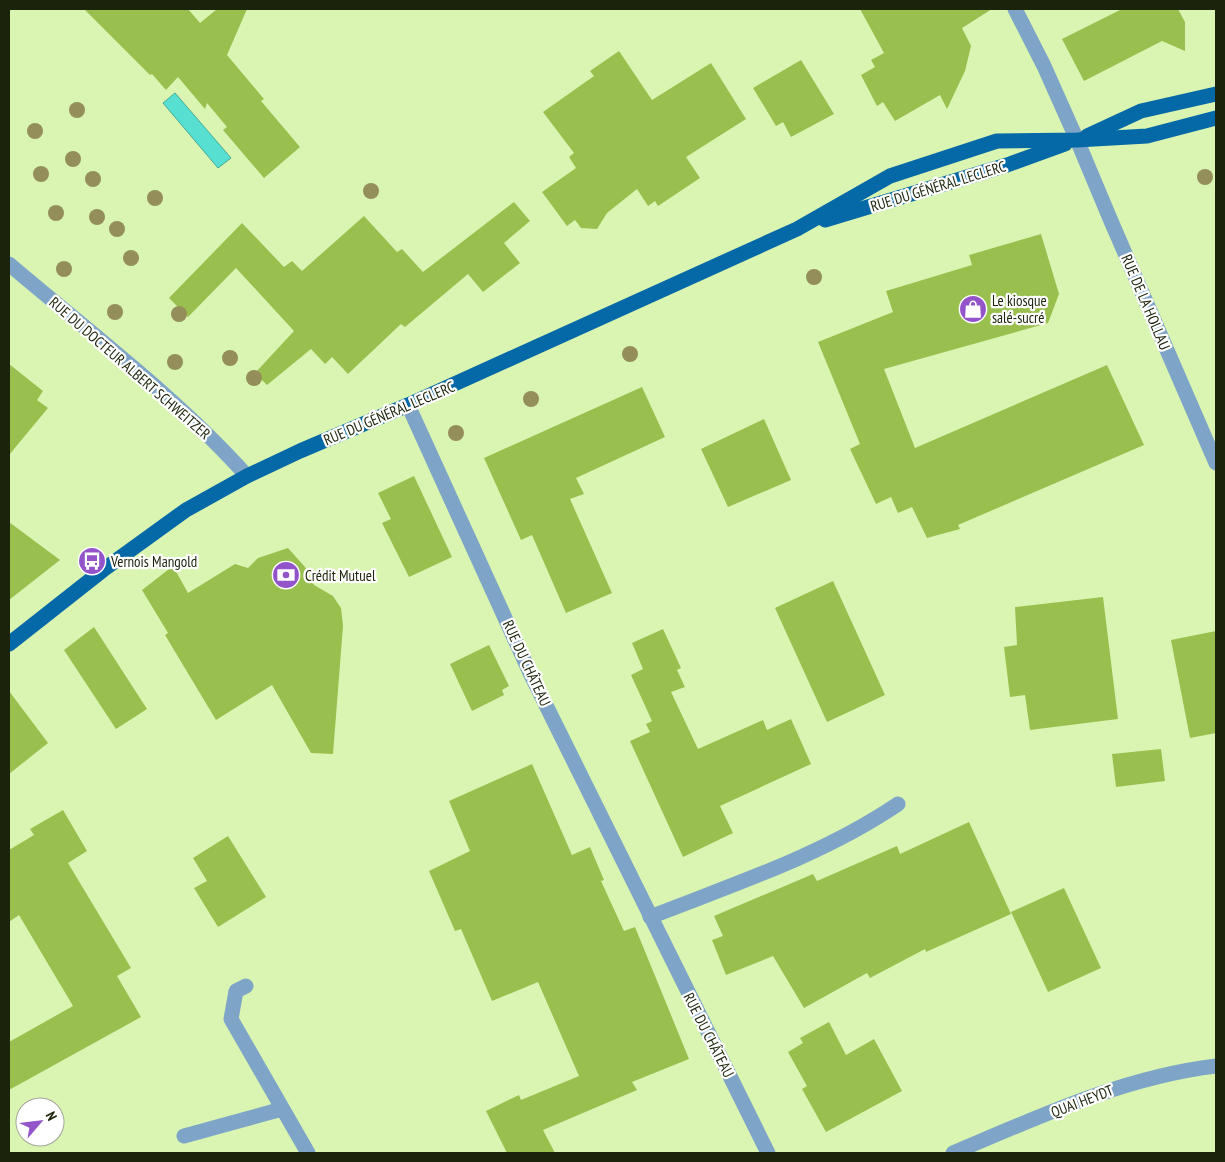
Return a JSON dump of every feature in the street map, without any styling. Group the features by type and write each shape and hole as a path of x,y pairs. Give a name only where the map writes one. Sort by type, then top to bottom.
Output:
{"main road":[{"name":"RUE DU GÉNÉRAL LECLERC","path":"797,229 1007,165 1077,140 1142,112 1216,94"},
{"name":"RUE DU GÉNÉRAL LECLERC","path":"9,644 103,570 186,510 247,476 797,229 890,176 997,141 1077,140 1147,136 1216,118"}],"street":[{"name":"RUE DE LA HOLLAU","path":"1015,9 1044,66 1077,140 1216,463"},
{"name":"RUE DU DOCTEUR ALBERT SCHWEITZER","path":"9,264 179,407 247,476"},
{"name":"RUE DU CHÂTEAU","path":"408,405 531,675 768,1153"},
{"path":"650,917 818,850 857,830 898,804"},
{"path":"246,986 236,991 231,1019 308,1153"},
{"name":"QUAI HEYDT","path":"953,1153 1120,1086 1166,1073 1216,1066"},
{"path":"184,1136 282,1109"}],"water":[{"path":"175,93 231,158 218,168 163,103"}],"building":[{"path":"84,9 188,9 200,23 217,9 247,9 227,55 264,99 261,101 300,147 264,178 223,130 227,127 207,103 205,109 178,77 166,90 152,74 150,75"},
{"path":"860,9 992,9 962,28 971,46 965,71 947,109 940,95 895,121 883,102 877,106 861,75 875,67 871,60 884,53"},
{"path":"1122,9 1178,9 1185,22 1185,51 1162,41 1084,81 1062,39"},
{"path":"619,51 652,100 711,63 746,119 686,157 700,178 658,206 655,201 648,206 637,189 607,213 597,229 581,228 575,220 567,226 542,192 576,168 569,157 574,153 543,112 594,76 590,71"},
{"path":"801,60 834,114 791,137 783,122 776,126 753,88"},
{"path":"514,202 530,221 504,243 520,263 483,292 468,274 405,327 401,324 348,374 332,357 325,364 311,349 267,385 255,373 294,331 236,268 188,317 169,298 242,223 284,267 292,261 302,271 364,216 397,252 402,249 423,272"},
{"path":"1041,234 1059,294 1048,323 884,369 915,448 1107,365 1144,445 958,525 960,529 927,538 912,507 898,513 891,497 876,504 850,449 860,444 818,342 893,312 886,291 972,265 969,255"},
{"path":"9,364 43,391 37,400 48,408 9,455"},
{"path":"642,387 665,437 576,478 584,494 570,499 612,593 566,613 532,535 521,540 484,458"},
{"path":"764,419 791,480 728,507 701,449"},
{"path":"414,476 452,557 409,577 382,523 391,519 378,493"},
{"path":"9,522 60,560 9,600"},
{"path":"288,548 305,567 314,585 333,596 341,608 343,626 333,754 311,753 272,685 216,720 165,635 168,633 142,590 173,566 188,593 235,564 248,568 258,558"},
{"path":"833,581 885,695 827,722 775,608"},
{"path":"1103,597 1118,719 1030,730 1025,695 1010,697 1004,647 1017,645 1015,607"},
{"path":"94,627 147,709 116,729 64,650"},
{"path":"663,629 681,668 677,670 685,687 671,692 698,749 763,720 767,730 791,719 811,764 720,806 733,833 683,857 630,741 650,732 646,724 652,721 631,675 643,669 632,643"},
{"path":"1216,631 1216,733 1190,738 1171,640"},
{"path":"489,645 509,686 502,690 504,695 472,711 450,664"},
{"path":"9,691 48,743 9,774"},
{"path":"1161,749 1165,781 1116,787 1112,754"},
{"path":"532,764 572,855 590,847 604,880 601,881 624,931 635,927 689,1059 632,1082 637,1090 543,1130 555,1153 507,1153 486,1111 519,1095 521,1100 579,1076 538,982 492,1001 461,929 455,931 429,871 470,851 449,801"},
{"path":"63,810 87,851 68,863 131,968 117,976 141,1017 9,1090 9,1042 73,1006 19,915 9,922 9,850 34,835 30,829"},
{"path":"969,822 1011,914 926,952 925,949 870,978 867,973 804,1008 773,956 726,975 712,940 723,936 714,916 813,874 817,881 897,846 900,854"},
{"path":"228,836 266,897 218,927 194,888 207,881 193,858"},
{"path":"1064,888 1101,968 1048,992 1011,912"},
{"path":"829,1022 846,1055 874,1039 902,1091 826,1132 802,1089 807,1086 788,1052 803,1043 800,1038"}],"place":[{"name":"Le kiosque salé-sucré","path":"973,309"},
{"name":"Vernois Mangold","path":"92,561"},
{"name":"Crédit Mutuel","path":"286,575"}]}
